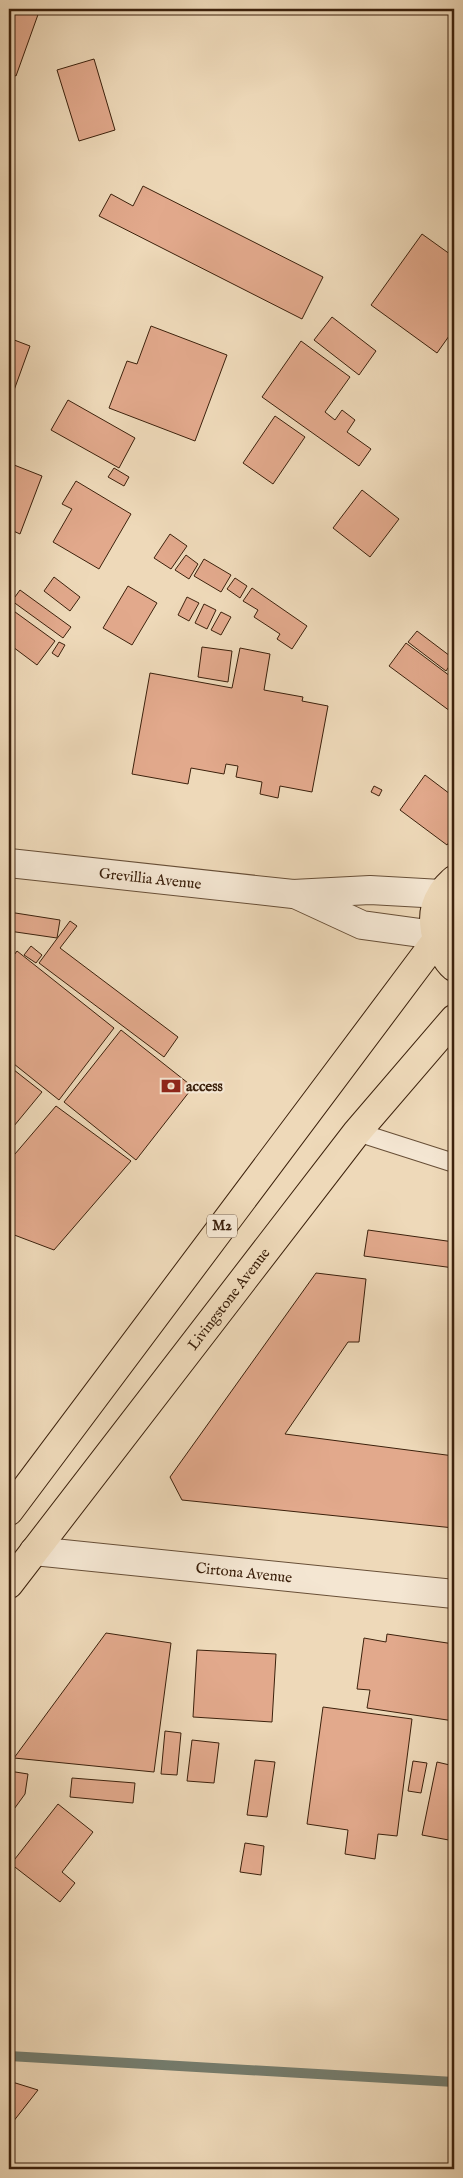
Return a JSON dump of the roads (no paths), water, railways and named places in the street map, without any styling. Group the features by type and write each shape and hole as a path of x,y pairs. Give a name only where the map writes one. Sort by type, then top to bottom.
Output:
{"highway":[{"path":"448,887 436,909 434,925 436,938 454,968"},
{"name":"M2","path":"9,1511 436,938"},
{"name":"Livingstone Avenue","path":"9,1584 357,1132 454,1019"}],"street":[{"name":"Grevillia Avenue","path":"9,863 293,894"},
{"path":"293,894 448,887"},
{"path":"293,894 362,925 436,938"},
{"name":"Cirtona Avenue","path":"34,1551 454,1594"}],"lane":[{"path":"357,1132 454,1163"}],"waterway":[{"path":"9,2056 454,2082"}],"place":[{"name":"access","path":"171,1086"}]}
